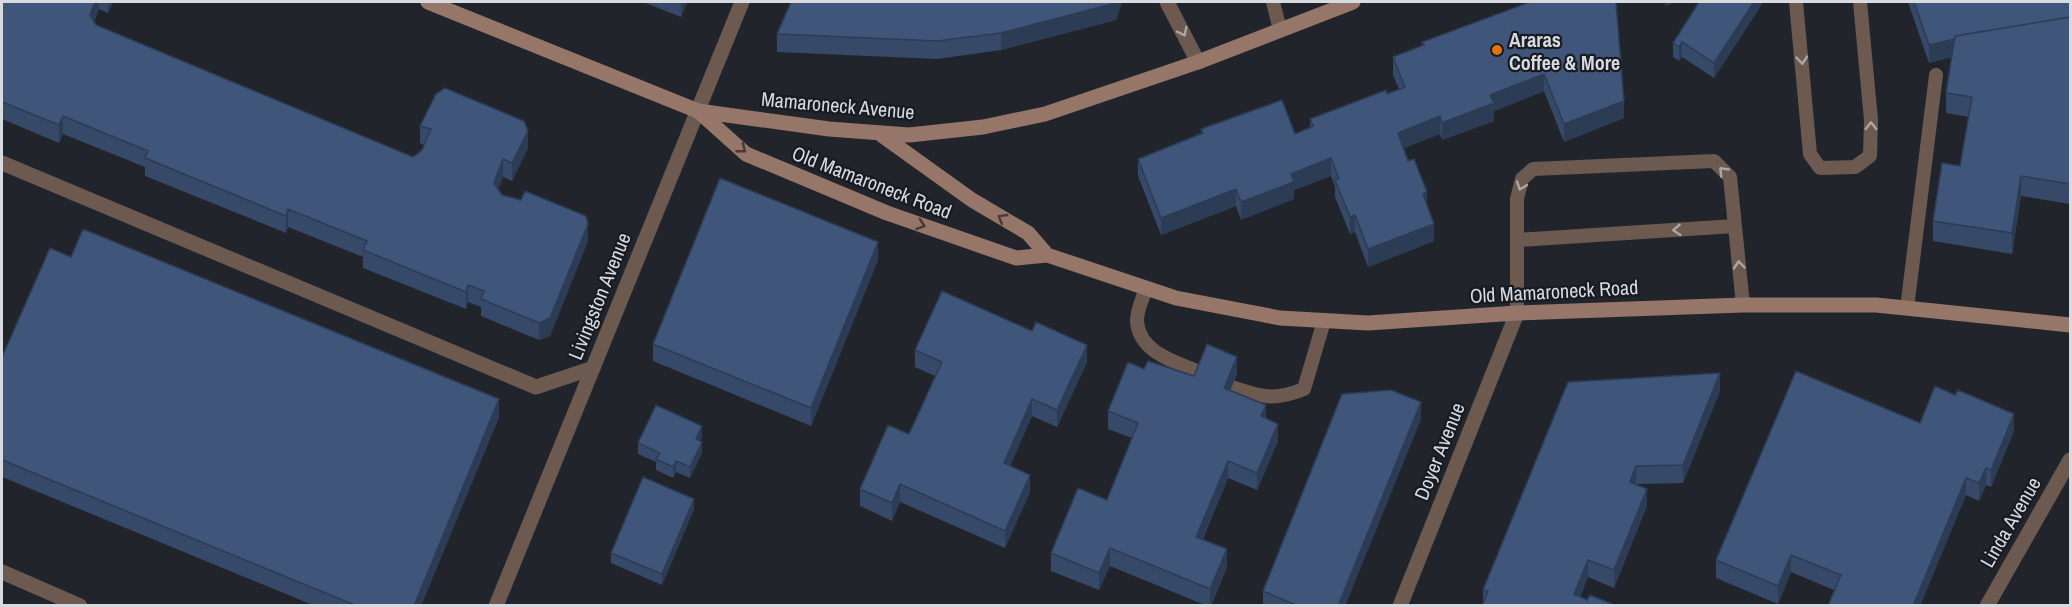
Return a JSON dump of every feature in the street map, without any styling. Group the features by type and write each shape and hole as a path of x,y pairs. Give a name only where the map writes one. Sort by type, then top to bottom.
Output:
{"main road":[{"name":"Mamaroneck Avenue","path":"429,2 698,111 829,129 909,135 983,127 1045,114 1198,62 1353,2"},
{"name":"Old Mamaroneck Road","path":"698,111 746,154 887,213 1016,258 1047,255 1146,288 1226,309 1280,318 1368,323 1517,313 1743,305 1876,305 2070,325"},
{"name":"Old Mamaroneck Road","path":"878,132 972,200 1028,233 1047,255"}],"street":[{"name":"Livingston Avenue","path":"496,606 742,2"},
{"path":"1167,2 1198,62"},
{"path":"2,163 536,387 593,368"},
{"name":"Doyer Avenue","path":"1400,606 1517,313"},
{"name":"Linda Avenue","path":"1987,606 2070,460"},
{"path":"2,572 80,606"}],"lane":[{"path":"1273,2 1280,30"},
{"path":"1796,2 1810,154 1820,168 1856,167 1870,156 1871,120 1860,2"},
{"path":"1906,308 1936,75"},
{"path":"1517,313 1517,199 1522,179 1533,169 1714,161 1730,177 1743,305"},
{"path":"1518,240 1735,226"},
{"path":"1146,288 1137,318 1139,336 1155,353 1202,373"},
{"path":"1232,387 1264,398 1287,396 1304,389 1324,321"}],"building":[{"path":"2,2 95,2 90,15 96,25 413,157 422,150 431,129 420,126 436,94 445,88 524,121 528,131 512,163 503,159 494,183 502,195 521,200 525,191 586,216 588,224 550,318 539,323 481,299 484,291 468,285 466,292 363,250 367,241 288,209 286,216 145,158 148,151 63,116 59,125 2,102"},
{"path":"791,2 1116,3 1001,33 937,41 777,34"},
{"path":"1530,2 1616,2 1624,101 1564,124 1544,74 1490,95 1494,103 1442,123 1440,116 1398,133 1408,161 1414,159 1427,192 1423,194 1434,224 1368,249 1355,215 1350,217 1335,180 1339,179 1331,158 1291,174 1294,182 1241,202 1236,189 1161,218 1138,159 1203,133 1201,129 1282,100 1295,134 1313,126 1310,119 1386,90 1387,94 1405,87 1393,57 1424,45 1422,42"},
{"path":"1699,2 1754,2 1714,63 1682,42 1679,47 1673,43"},
{"path":"1914,2 2070,2 2070,17 1955,36 1955,39 1929,45"},
{"path":"2070,17 2070,184 2021,176 2012,233 1933,221 1942,163 1960,166 1972,97 1946,93 1955,36"},
{"path":"720,178 878,242 811,408 653,344"},
{"path":"83,229 499,399 414,606 357,606 2,460 2,357 50,248 71,257"},
{"path":"942,291 1032,331 1036,322 1087,345 1057,410 1032,399 1004,463 1030,475 1005,531 900,484 892,503 860,489 888,425 909,434 942,362 915,350"},
{"path":"1207,344 1237,357 1224,388 1266,405 1261,416 1278,424 1257,473 1228,461 1196,537 1227,549 1210,589 1110,548 1099,573 1051,553 1078,488 1107,500 1138,423 1108,411 1128,362 1144,369 1148,361 1194,376"},
{"path":"1796,371 1920,423 1935,386 1955,395 1958,390 2014,414 1991,470 1986,468 1979,483 1966,478 1913,606 1828,606 1841,575 1791,555 1778,586 1716,560"},
{"path":"1720,373 1683,465 1636,466 1630,482 1647,489 1614,570 1588,560 1574,594 1587,600 1590,595 1617,606 1482,606 1488,591 1483,590 1568,382"},
{"path":"1391,390 1421,402 1338,606 1298,606 1263,591 1342,394"},
{"path":"656,405 702,426 696,439 702,442 690,467 676,461 673,467 656,459 660,453 638,443"},
{"path":"643,477 694,499 662,574 611,553"}],"place":[{"name":"Araras Coffee & More","path":"1497,50"}]}
